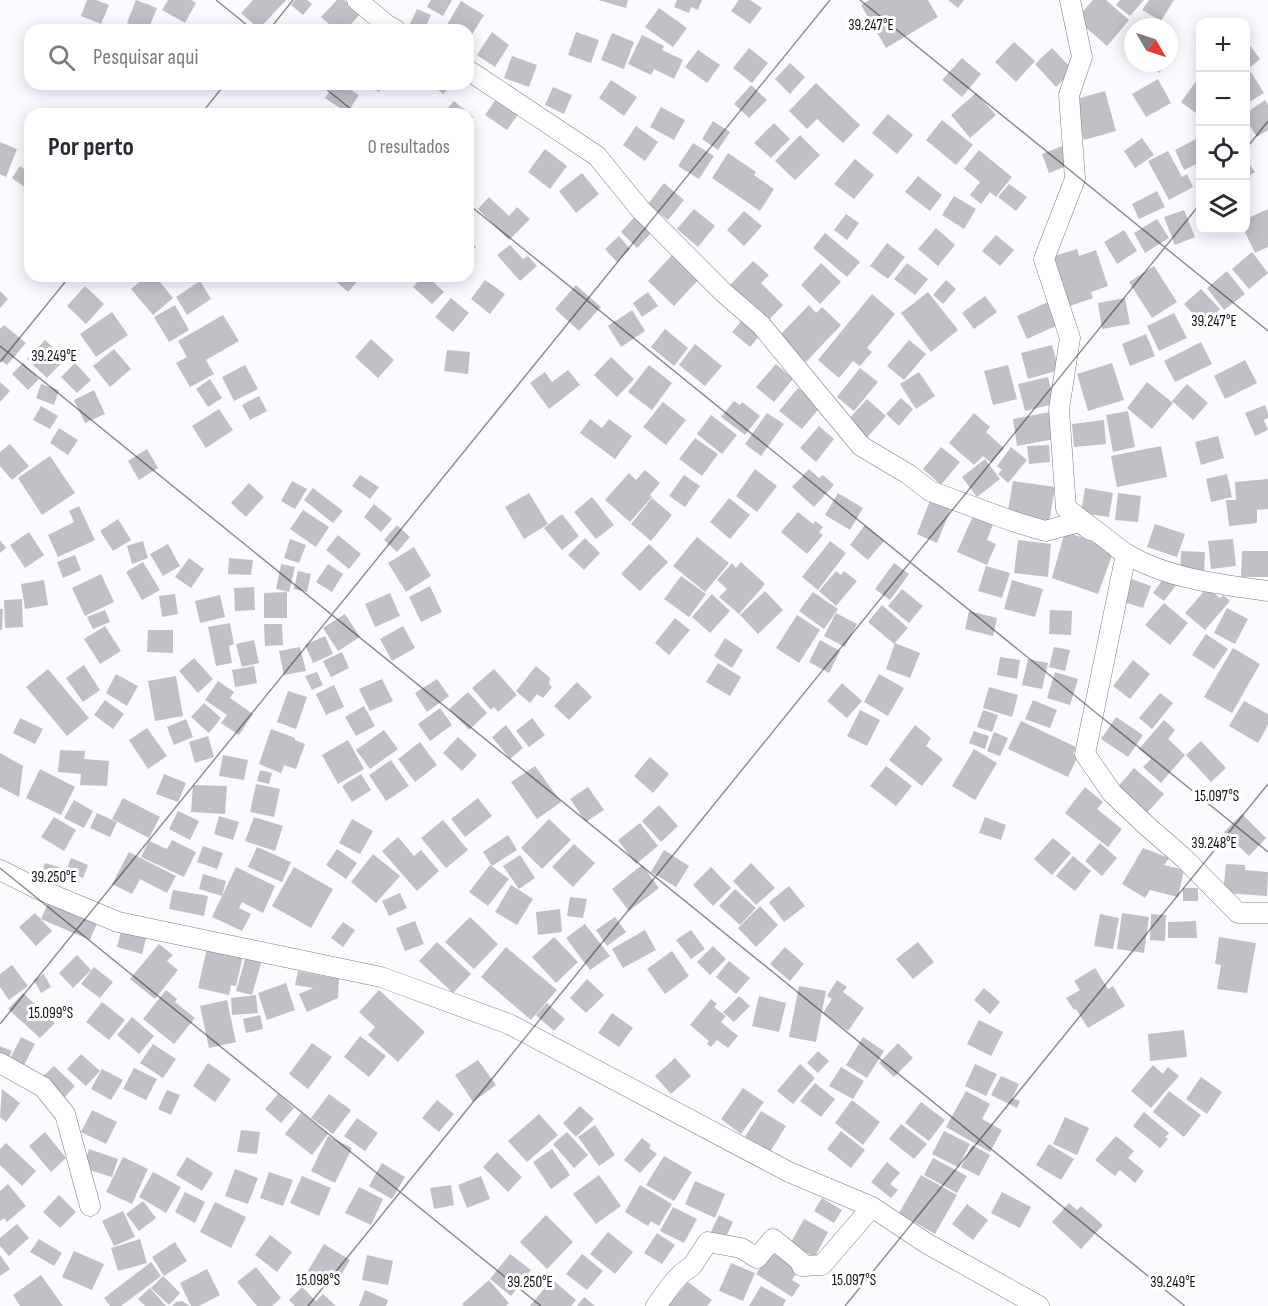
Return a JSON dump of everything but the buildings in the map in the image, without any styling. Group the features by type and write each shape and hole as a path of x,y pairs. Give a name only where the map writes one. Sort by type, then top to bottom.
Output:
{"street":[{"path":"357,0 386,24"},
{"path":"1070,0 1082,57 1069,95 1075,179 1044,259 1070,338 1059,409 1066,508 1126,554"},
{"path":"474,74 597,156 640,209 724,293 755,319 861,446 908,474 930,491 1012,522 1045,531 1079,522 1126,554 1159,569 1209,583 1268,591"},
{"path":"1126,554 1085,754 1112,793 1185,859 1238,913 1268,913"},
{"path":"0,870 36,888 118,922 381,977 509,1024 789,1172 872,1208 926,1243 1039,1306"},
{"path":"0,1063 43,1087 65,1114 90,1206"},
{"path":"656,1306 672,1284 692,1266 708,1242 741,1248 757,1258 773,1239 800,1261 802,1266 822,1265 872,1208"}]}
